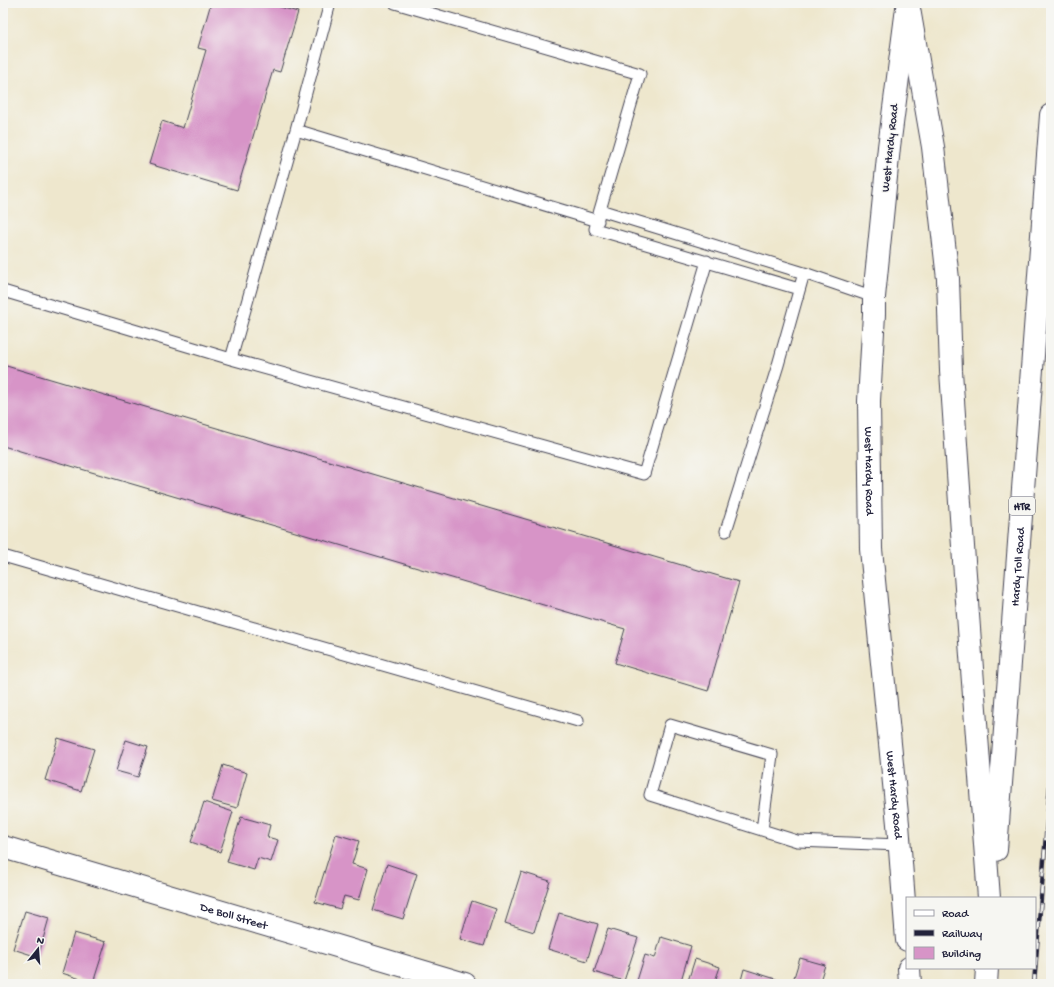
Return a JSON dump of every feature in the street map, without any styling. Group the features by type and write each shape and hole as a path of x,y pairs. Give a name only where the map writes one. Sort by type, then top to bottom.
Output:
{"main road":[{"name":"West Hardy Road","path":"906,926 900,845 871,549 869,401 874,298 889,147 908,3"},
{"path":"908,3 933,147 948,278 951,371 963,553 989,897"},
{"name":"Hardy Toll Road","path":"993,897 1051,115"},
{"name":"De Boll Street","path":"3,847 465,984"},
{"path":"909,969 910,984"},
{"path":"986,984 987,969"}],"lane":[{"path":"231,359 296,130 330,3"},
{"path":"395,3 432,8 640,74 595,228 799,289"},
{"path":"296,130 599,216 620,216 804,273 874,298"},
{"path":"3,291 231,359 644,474 707,261"},
{"path":"726,531 778,365 804,273"},
{"path":"3,556 578,721"},
{"path":"762,830 772,755 670,725 650,795 797,841 900,845"}],"building":[{"path":"211,3 266,3 298,12 280,72 273,70 237,190 149,164 162,121 183,128 206,50 198,48"},
{"path":"3,365 739,582 708,691 615,663 625,629 3,446"},
{"path":"58,738 94,749 81,791 45,780"},
{"path":"126,740 148,747 138,777 116,771"},
{"path":"223,765 247,773 237,808 212,801"},
{"path":"204,802 233,812 220,852 191,842"},
{"path":"241,817 270,825 267,837 278,840 271,862 258,858 254,870 227,862"},
{"path":"336,834 359,841 352,864 368,869 359,900 344,896 340,909 315,902"},
{"path":"387,864 417,874 403,919 373,910"},
{"path":"521,872 550,881 534,932 505,923"},
{"path":"472,901 496,909 484,946 460,939"},
{"path":"25,911 49,918 38,957 13,949"},
{"path":"559,913 598,924 587,961 548,949"},
{"path":"608,929 638,938 624,981 594,972"},
{"path":"74,933 106,942 93,983 62,973"},
{"path":"661,937 691,946 680,984 636,984 645,955 655,958"},
{"path":"800,958 825,965 819,984 792,984"},
{"path":"695,959 720,967 714,984 687,984"},
{"path":"744,969 782,981 781,984 740,984"}],"railway":[{"path":"1036,959 1051,773"},
{"path":"1034,984 1035,969"}]}
